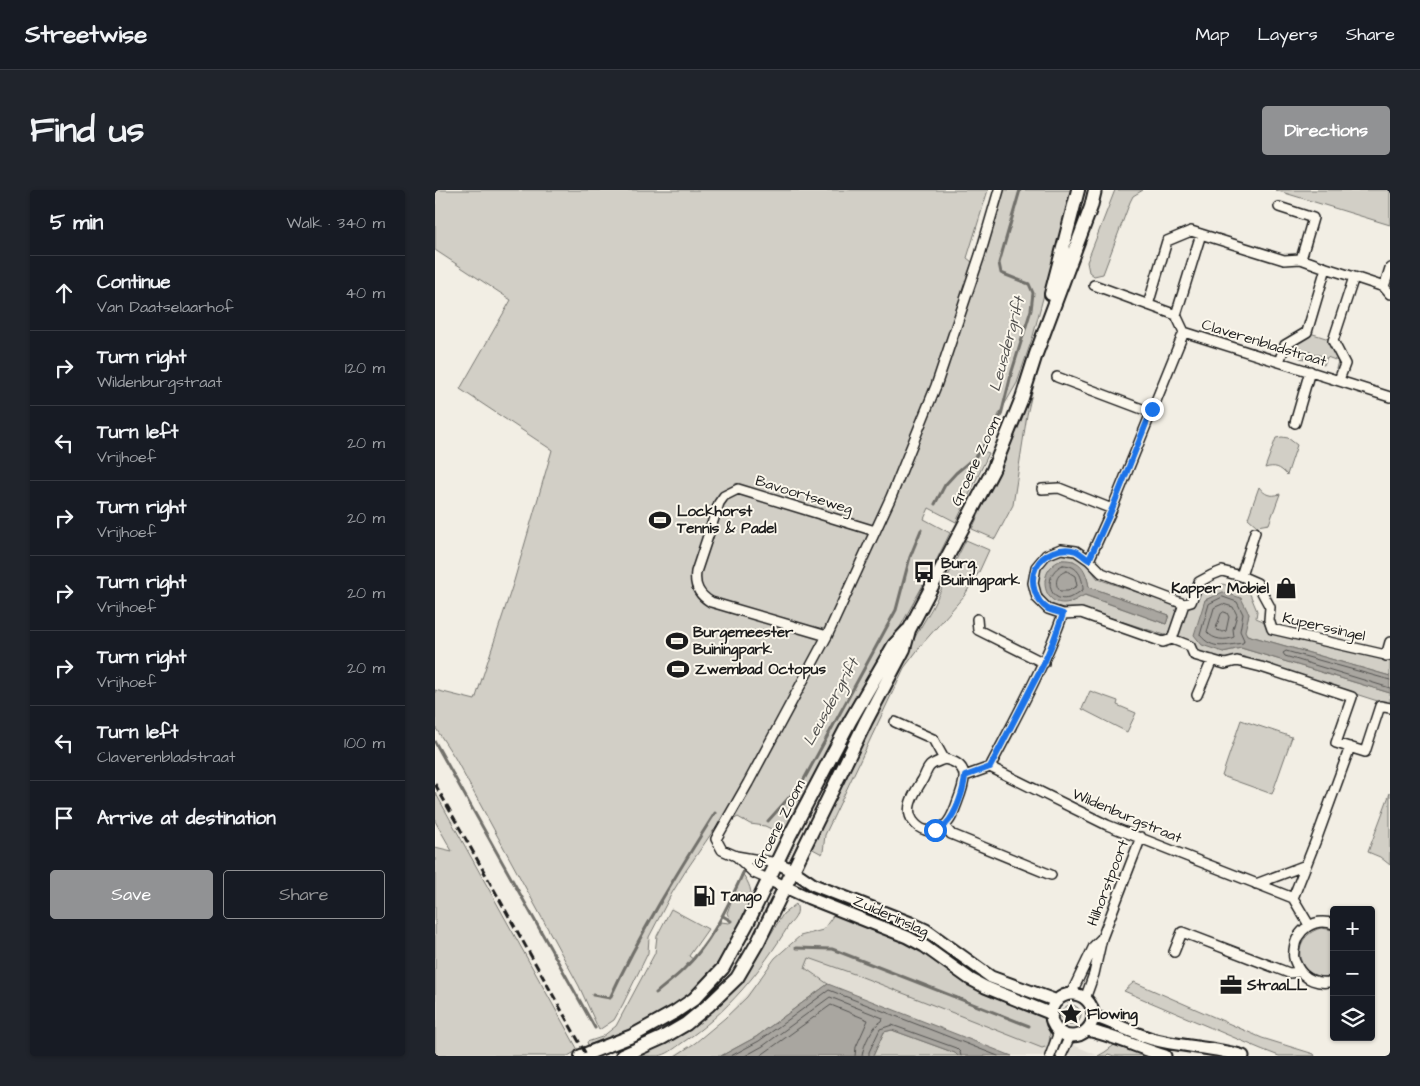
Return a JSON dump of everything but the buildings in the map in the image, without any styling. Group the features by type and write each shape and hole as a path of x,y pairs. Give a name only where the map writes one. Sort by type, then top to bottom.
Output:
{"main road":[{"name":"Groene Zoom","path":"1036,354 1078,190"},
{"name":"Groene Zoom","path":"622,1056 662,1038 686,1024 709,1005 737,978 758,942 784,886 904,648 909,630 993,470 1022,398 1036,354 1091,207 1095,190"},
{"name":"Groene Zoom","path":"581,1056 632,1036 675,1012 693,999 723,968 850,722 894,645 909,630"}],"street":[{"path":"777,863 736,856 722,850 716,839 827,636 891,497 936,386 980,255 999,190"},
{"path":"1279,206 1313,218 1301,259"},
{"path":"1148,304 1167,241 1191,231 1284,260 1301,259 1354,277 1387,291 1390,268"},
{"path":"1184,332 1176,315 1201,234"},
{"path":"1279,362 1285,345 1307,332 1325,268"},
{"path":"1339,380 1345,364 1333,341 1354,277"},
{"path":"1093,285 1176,315"},
{"name":"Claverenbladstraat","path":"1089,560 1112,509 1184,332 1390,397"},
{"path":"1295,423 1311,372"},
{"path":"1057,377 1151,412"},
{"path":"1042,489 1059,488 1112,509"},
{"name":"Bavoortseweg","path":"827,636 711,602 699,592 696,584 696,572 719,503 724,496 738,489 875,531"},
{"path":"1241,576 1255,532"},
{"path":"1184,604 1102,573 1089,560 1076,551 1061,550 1046,555 1036,567 1033,583 1037,598 1048,609 1063,614 1081,613 1163,642 1172,639 1189,646 1195,655 1225,664 1237,661 1261,667 1352,697 1336,742 1365,752 1385,707"},
{"name":"Kuperssingel","path":"1172,639 1184,604 1191,602 1199,582 1222,571 1257,583 1269,607 1269,620 1272,629 1388,656"},
{"path":"965,776 990,767 1044,663 1063,614"},
{"path":"977,619 978,630 1044,663"},
{"path":"1388,656 1390,642"},
{"path":"1197,695 1211,660"},
{"path":"895,722 933,739 944,759"},
{"path":"1309,925 1293,898 1350,747"},
{"path":"944,759 954,761 965,776 964,786 952,817 944,826 935,830 925,830 916,825 910,818 911,799 931,765 944,759"},
{"name":"Wildenburgstraat","path":"990,767 1107,825 1293,898"},
{"path":"944,826 951,834 1051,875"},
{"name":"Hilhorstpoort","path":"1085,999 1094,974 1102,938 1141,837"},
{"path":"736,856 754,873 768,880"},
{"name":"Zuiderinslag","path":"777,863 792,870 814,886 926,930 991,977 1057,1001"},
{"path":"1256,884 1306,865"},
{"name":"Zuiderinslag","path":"768,880 907,937 924,946 970,979 1051,1014"},
{"path":"1330,923 1309,925 1303,931 1295,942 1294,959 1300,972 1310,980 1330,982"},
{"path":"1174,952 1182,932 1289,973 1300,972"},
{"name":"Hilhorstpoort","path":"1071,994 1093,946 1102,938"},
{"path":"1071,994 1085,999 1092,1007 1092,1024 1080,1035 1064,1034 1055,1026 1052,1020 1051,1014 1057,1001 1071,994"},
{"path":"1093,1016 1150,1038 1179,1045 1220,1050 1243,1056"},
{"path":"1087,1030 1108,1035 1165,1056"},
{"path":"1050,1056 1064,1034"},
{"path":"1061,1056 1064,1034"}],"shaded area":[{"name":"Burgemeester Buiningpark","path":"435,190 988,190 967,258 981,269 1004,190 1074,190 1033,336 1017,383 980,450 989,453 956,522 929,508 924,519 950,533 786,836 765,826 750,824 738,817 713,831 672,893 649,937 648,953 614,1020 599,1030 579,986 455,758 435,727 435,690 475,700 514,581 552,450 460,389 511,300 435,250"},
{"path":"1115,190 1143,190 1133,196 1130,202 1103,274 1094,276 1089,272 1087,262"},
{"path":"1275,190 1390,190 1390,225"},
{"path":"1310,333 1329,339 1341,362 1339,370 1336,369 1338,361 1327,357 1324,365 1320,364 1322,356 1307,351 1304,359 1300,358 1302,349 1291,346 1289,354 1285,353 1288,346"},
{"path":"1032,393 1013,505 995,539 972,529"},
{"path":"1276,438 1288,438 1297,445 1287,475 1277,467 1265,468"},
{"path":"1259,487 1268,495 1280,494 1269,524 1257,526 1248,518"},
{"path":"966,540 989,550 979,572 964,596 904,668 825,835 822,854 809,847 908,649 932,608"},
{"path":"1066,554 1082,559 1098,579 1178,606 1168,636 1083,609 1055,606 1046,600 1039,588 1038,574 1040,568 1050,558","holes":["1062,560 1074,561 1087,578 1089,587 1169,615 1166,624 1084,595 1071,602 1045,581 1047,573 1055,564"]},
{"path":"1207,583 1210,590 1223,584 1250,594 1257,611 1256,618 1263,621 1268,631 1390,660 1390,676 1247,635 1244,631 1249,614 1223,592 1205,600 1223,652 1241,648 1390,693 1390,705 1237,656 1221,660 1199,653 1188,640 1176,635 1185,608 1195,606 1202,584"},
{"path":"1090,691 1118,701 1117,705 1136,713 1127,732 1082,709"},
{"path":"1241,720 1292,737 1272,794 1222,776"},
{"path":"435,792 578,1050 568,1056 435,1056 435,847 452,851 435,821"},
{"path":"1390,793 1390,865 1380,857 1368,852"},
{"path":"742,873 750,888 751,900 749,906 740,926 718,963 699,987 685,999 646,1022 588,1045 587,1042 602,1037 616,1026 655,953 657,936 671,909 708,929 689,956 694,960 721,922 731,922 727,913"},
{"path":"796,904 797,913 795,918 767,959 742,990 714,1018 665,1054 658,1056 632,1056 665,1042 708,1015 743,980 783,914"},
{"path":"835,913 912,943 1042,1014 1049,1030 1048,1046 1042,1048 809,958 805,968 828,984 756,1037 721,1056 675,1056 695,1043 747,997 775,958 800,936 823,930"},
{"path":"1321,928 1330,929 1330,976 1321,977 1311,973 1304,967 1300,950 1303,941 1310,933"},
{"path":"792,943 917,978 1099,1056 672,1056 695,1043 718,1025"},
{"path":"1134,982 1262,1038 1314,1054 1315,1056 1279,1056 1261,1049 1124,991"},
{"path":"1071,1005 1078,1008 1081,1015 1078,1022 1071,1025 1064,1022 1061,1015 1064,1008"},
{"path":"892,1030 955,1053 958,1056 873,1056 884,1032"},
{"path":"1117,1043 1150,1056 1114,1056 1108,1054 1106,1056 1098,1056"}],"water":[{"path":"1062,560 1074,561 1081,567 1086,575 1089,587 1169,615 1166,624 1085,595 1070,602 1061,603 1053,600 1048,595 1045,579 1053,565"},
{"path":"1223,592 1241,598 1249,614 1245,631 1247,635 1390,676 1390,693 1241,648 1223,652 1202,645 1194,635 1205,600"},
{"path":"828,984 1012,1056 958,1056 955,1053 892,1030 884,1032 873,1056 721,1056 756,1037"}],"waterway":[{"name":"Leusdergrift","path":"935,504 945,485 975,457 984,445 1001,415 1012,371 1031,310 1033,293 1029,284 1001,273 999,263 1020,190"},
{"name":"Leusdergrift","path":"768,821 802,783 896,610 910,557 921,530"},
{"path":"435,742 595,1028"},
{"path":"593,995 610,998 646,927 715,813"},
{"name":"Leusdergrift","path":"656,993 683,970 711,936 744,871"},
{"path":"723,916 731,921"},
{"path":"796,948 832,949 1029,1026"}],"railway":[{"path":"435,784 587,1056"}],"place":[{"name":"Lockhorst Tennis & Padel","path":"660,520"},
{"name":"Burg. Buiningpark","path":"924,572"},
{"name":"Kapper Mobiel","path":"1286,588"},
{"name":"Burgemeester Buiningpark","path":"677,641"},
{"name":"Zwembad Octopus","path":"678,669"},
{"name":"Tango","path":"704,896"},
{"name":"StraaLL","path":"1231,985"},
{"name":"Flowing","path":"1071,1014"}],"route":[{"path":"935,830 944,826 952,817 964,786 965,776 990,767 1053,642 1063,614 1048,609 1037,598 1033,583 1036,567 1046,555 1061,550 1076,551 1089,560 1112,509 1152,409"}]}
